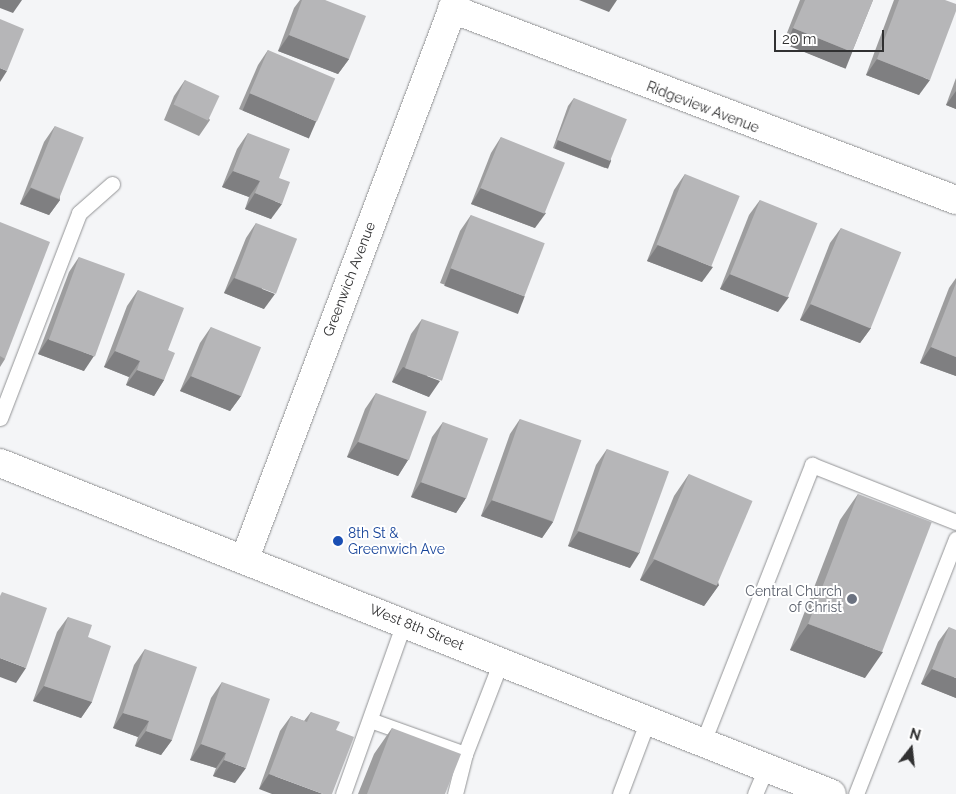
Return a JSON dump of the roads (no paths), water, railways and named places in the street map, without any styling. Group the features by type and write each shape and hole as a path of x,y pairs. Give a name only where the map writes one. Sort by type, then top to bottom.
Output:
{"street":[{"name":"Ridgeview Avenue","path":"454,5 956,200"},
{"name":"Greenwich Avenue","path":"244,558 454,5"},
{"name":"West 8th Street","path":"0,463 244,558 832,794"}],"lane":[{"path":"0,418 79,213 112,184"},
{"path":"703,742 812,465 956,522"},
{"path":"856,794 956,539"},
{"path":"343,794 404,623"},
{"path":"456,794 465,754 501,661"},
{"path":"370,720 465,754"},
{"path":"620,794 648,720"},
{"path":"756,794 766,768"}],"place":[{"name":"8th St & Greenwich Ave","path":"338,541"},
{"name":"Central Church of Christ","path":"852,599"}]}
